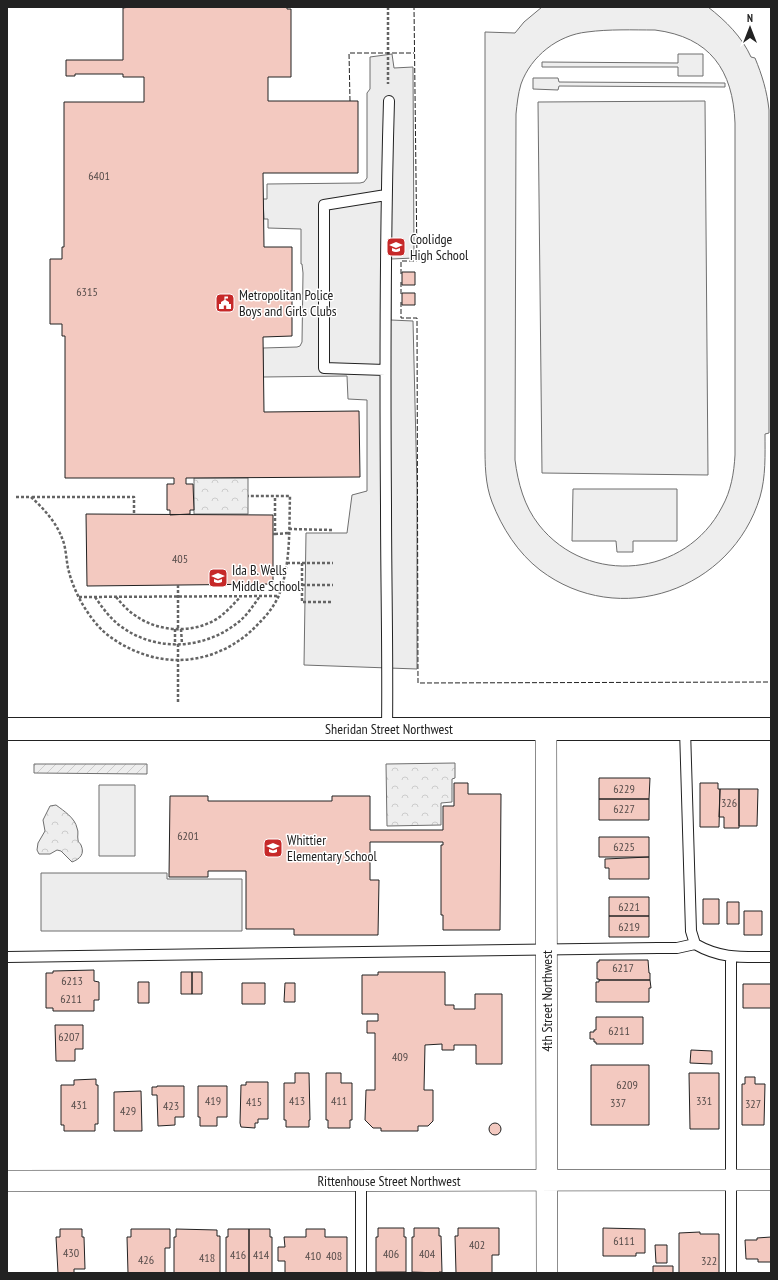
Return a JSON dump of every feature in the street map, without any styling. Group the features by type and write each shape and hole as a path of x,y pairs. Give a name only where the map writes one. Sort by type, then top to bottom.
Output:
{"street":[{"name":"Sheridan Street Northwest","path":"7,729 771,729"},
{"name":"4th Street Northwest","path":"546,729 547,1273"},
{"name":"Rittenhouse Street Northwest","path":"7,1181 771,1180"}],"lane":[{"path":"387,729 388,655 385,370 386,195 389,101"},
{"path":"385,370 324,368 324,205 386,195"},
{"path":"685,729 691,931 695,944 707,951 731,957 771,957"},
{"path":"7,957 677,948 695,944"},
{"path":"731,957 731,1273"},
{"path":"361,1181 361,1273"}],"path":[{"path":"388,7 389,101"},
{"path":"31,498 48,513 62,538 69,570 79,597 87,612 102,630 120,644 141,654 164,660 187,660 210,656 232,646 251,633 267,616 278,596 287,563 290,533 290,496 248,496"},
{"path":"275,496 274,534 290,533"},
{"path":"16,497 134,498 134,515"},
{"path":"290,530 333,530"},
{"path":"287,563 333,563"},
{"path":"302,563 302,602 333,602"},
{"path":"178,585 178,629 176,644 178,660 178,703"},
{"path":"302,585 333,585"},
{"path":"95,597 107,613 132,633 147,640 162,644 194,644 209,639 237,624 248,613 260,596"},
{"path":"79,597 278,596"},
{"path":"115,597 136,617 149,624 163,628 178,629 192,628 206,624 231,608 240,597"},
{"path":"178,629 182,644"}],"green space":[{"path":"542,7 708,7 733,30 751,57 755,58 766,90 769,110 769,433 765,434 765,466 762,489 746,529 725,556 699,577 669,591 637,598 604,597 571,588 540,570 518,548 496,512 488,488 485,452 485,32 515,33 524,22","holes":["612,30 655,30 674,34 690,40 704,49 715,59 723,72 729,87 733,104 735,123 734,468 732,482 722,507 706,530 685,548 661,560 635,566 609,565 583,558 559,545 539,525 529,510 522,494 518,477 515,460 517,103 521,84 531,64 556,42 566,37 587,32"]},
{"path":"678,54 703,54 703,76 678,76 678,67 542,67 542,62 678,63"},
{"path":"533,78 558,78 559,82 725,83 725,87 559,86 558,90 533,89"},
{"path":"705,101 708,475 542,473 538,102"},
{"path":"194,478 248,478 248,514 194,514"},
{"path":"573,489 677,489 677,541 633,541 633,552 617,552 616,541 572,541"},
{"path":"455,763 455,778 452,779 452,802 441,803 441,825 387,826 386,764"},
{"path":"34,764 147,764 147,774 34,773"},
{"path":"99,785 135,785 135,856 99,856"},
{"path":"56,805 72,818 78,830 78,841 82,848 82,854 79,858 72,862 61,851 57,850 50,854 39,854 37,850 38,843 45,831 43,820 50,806"}],"shaded area":[{"path":"392,54 394,68 413,67 414,258 391,259 391,320 413,321 417,486 417,669 304,665 306,533 347,533 352,495 367,491 367,400 348,399 347,376 263,377 263,348 297,347 300,346 302,342 303,273 301,264 301,229 268,228 268,219 264,219 263,199 267,199 267,184 364,182 367,178 367,93 370,89 370,57"},
{"path":"41,873 167,873 167,879 242,879 242,931 41,931"}],"building":[{"path":"287,7 287,9 291,9 291,77 268,77 268,101 358,101 358,173 263,173 264,247 292,247 292,336 263,337 264,412 359,411 360,477 186,478 186,484 193,484 194,510 190,510 190,514 170,515 170,510 167,510 167,484 174,484 174,478 65,478 65,336 62,336 62,324 50,324 50,259 62,259 62,247 64,247 64,102 144,102 144,77 123,77 123,74 75,74 75,76 66,76 66,60 123,60 123,8"},
{"path":"402,272 415,272 415,285 402,285"},
{"path":"402,293 415,293 415,305 402,305"},
{"path":"86,514 273,515 273,584 87,586"},
{"path":"599,778 650,778 649,799 599,799"},
{"path":"454,783 468,783 468,794 501,794 500,930 443,930 443,915 441,915 441,845 443,845 443,842 370,842 370,880 379,880 378,935 294,935 294,929 246,929 246,871 208,871 208,877 169,877 170,796 208,796 208,801 332,801 332,796 370,796 370,830 443,830 443,806 454,806"},
{"path":"700,783 718,783 718,789 720,789 719,827 700,827"},
{"path":"720,789 739,789 739,828 724,828 724,817 719,817"},
{"path":"739,789 758,789 757,826 739,826"},
{"path":"599,799 649,799 649,820 599,820"},
{"path":"599,837 649,837 649,857 599,857"},
{"path":"649,857 649,879 609,879 609,868 605,868 605,859"},
{"path":"609,897 649,897 649,916 609,916"},
{"path":"703,899 719,899 719,924 703,924"},
{"path":"727,902 739,902 739,924 727,924"},
{"path":"744,911 762,911 762,935 744,935"},
{"path":"609,916 649,916 649,937 609,937"},
{"path":"599,960 648,960 650,980 599,980 597,979 597,962 599,962"},
{"path":"94,970 94,981 99,982 99,1000 94,1000 94,1011 53,1011 53,1008 46,1008 46,973 53,973 53,971"},
{"path":"181,972 192,972 192,994 181,994"},
{"path":"192,972 202,972 202,994 192,994"},
{"path":"378,972 445,972 445,1005 454,1005 454,1009 475,1009 475,994 502,994 502,1064 476,1064 476,1045 454,1045 454,1050 442,1050 442,1044 425,1045 424,1090 433,1090 433,1121 428,1126 418,1126 418,1131 381,1131 381,1128 373,1128 365,1120 366,1090 375,1090 375,1033 367,1033 367,1021 378,1021 378,1014 362,1014 362,975 378,975"},
{"path":"599,980 650,980 651,988 649,988 649,1002 596,1002 596,982 599,982"},
{"path":"138,982 149,982 149,1003 138,1003"},
{"path":"242,983 265,983 265,1004 242,1004"},
{"path":"285,983 295,983 295,1002 284,1002"},
{"path":"743,984 771,984 771,1008 743,1008"},
{"path":"596,1017 643,1017 643,1044 596,1044 594,1039 590,1039 590,1032 594,1032 594,1030 596,1030"},
{"path":"55,1025 83,1025 83,1049 75,1049 75,1061 56,1061"},
{"path":"691,1050 712,1051 712,1064 690,1063"},
{"path":"591,1065 649,1065 649,1125 591,1125"},
{"path":"295,1073 309,1073 309,1127 286,1127 286,1120 284,1120 284,1083 295,1083"},
{"path":"326,1073 341,1073 341,1083 352,1083 352,1120 350,1120 350,1128 328,1128 328,1120 326,1120"},
{"path":"689,1073 719,1073 719,1129 690,1129"},
{"path":"745,1077 755,1077 755,1084 765,1084 764,1125 742,1125 742,1084 745,1084"},
{"path":"96,1079 96,1085 98,1085 98,1124 95,1124 95,1131 64,1131 64,1125 61,1125 61,1085 74,1085 74,1080"},
{"path":"246,1082 268,1082 268,1119 258,1119 258,1123 255,1123 255,1128 241,1127 240,1123 241,1085 246,1085"},
{"path":"184,1086 184,1117 175,1117 175,1125 158,1126 157,1095 152,1095 152,1087"},
{"path":"198,1086 227,1086 227,1117 217,1117 217,1126 200,1126 200,1117 198,1117"},
{"path":"141,1091 142,1131 114,1131 114,1092"},
{"path":"493,1123 497,1123 501,1129 497,1135 493,1135 489,1131 489,1127"},
{"path":"378,1228 404,1228 404,1237 406,1237 406,1272 376,1272 376,1237 378,1237"},
{"path":"414,1228 439,1228 439,1236 441,1236 442,1272 412,1272 412,1237 414,1237"},
{"path":"458,1228 499,1228 499,1255 492,1255 492,1273 456,1273 455,1236 458,1236"},
{"path":"603,1228 645,1229 645,1253 636,1253 636,1256 603,1256"},
{"path":"60,1229 82,1229 82,1237 84,1237 85,1269 74,1269 74,1273 58,1273 56,1237 60,1237"},
{"path":"131,1229 170,1229 170,1248 165,1248 165,1273 128,1273 127,1237 131,1237"},
{"path":"176,1229 217,1230 217,1236 220,1236 220,1273 174,1273 174,1237 176,1237"},
{"path":"228,1229 249,1229 249,1273 226,1273 226,1237 228,1237"},
{"path":"249,1229 270,1229 270,1237 272,1237 272,1273 249,1273"},
{"path":"306,1229 325,1229 325,1237 347,1237 347,1273 285,1273 285,1261 278,1261 278,1247 285,1247 284,1237 306,1237"},
{"path":"700,1232 700,1234 719,1234 719,1273 679,1273 679,1233"},
{"path":"771,1237 771,1262 758,1262 758,1259 746,1259 745,1240 757,1240 757,1238"},
{"path":"655,1245 667,1245 667,1263 656,1263"},
{"path":"653,1266 673,1266 673,1273 653,1273"}],"fence":[{"path":"401,274 401,261 417,261 414,7"},
{"path":"350,101 349,53 414,53"},
{"path":"401,282 401,296"},
{"path":"401,302 401,318 417,318 418,683 771,682"}],"place":[{"name":"Coolidge High School","path":"396,247"},
{"name":"Metropolitan Police Boys and Girls Clubs","path":"225,303"},
{"name":"Ida B. Wells Middle School","path":"218,578"},
{"name":"Whittier Elementary School","path":"273,848"}]}
